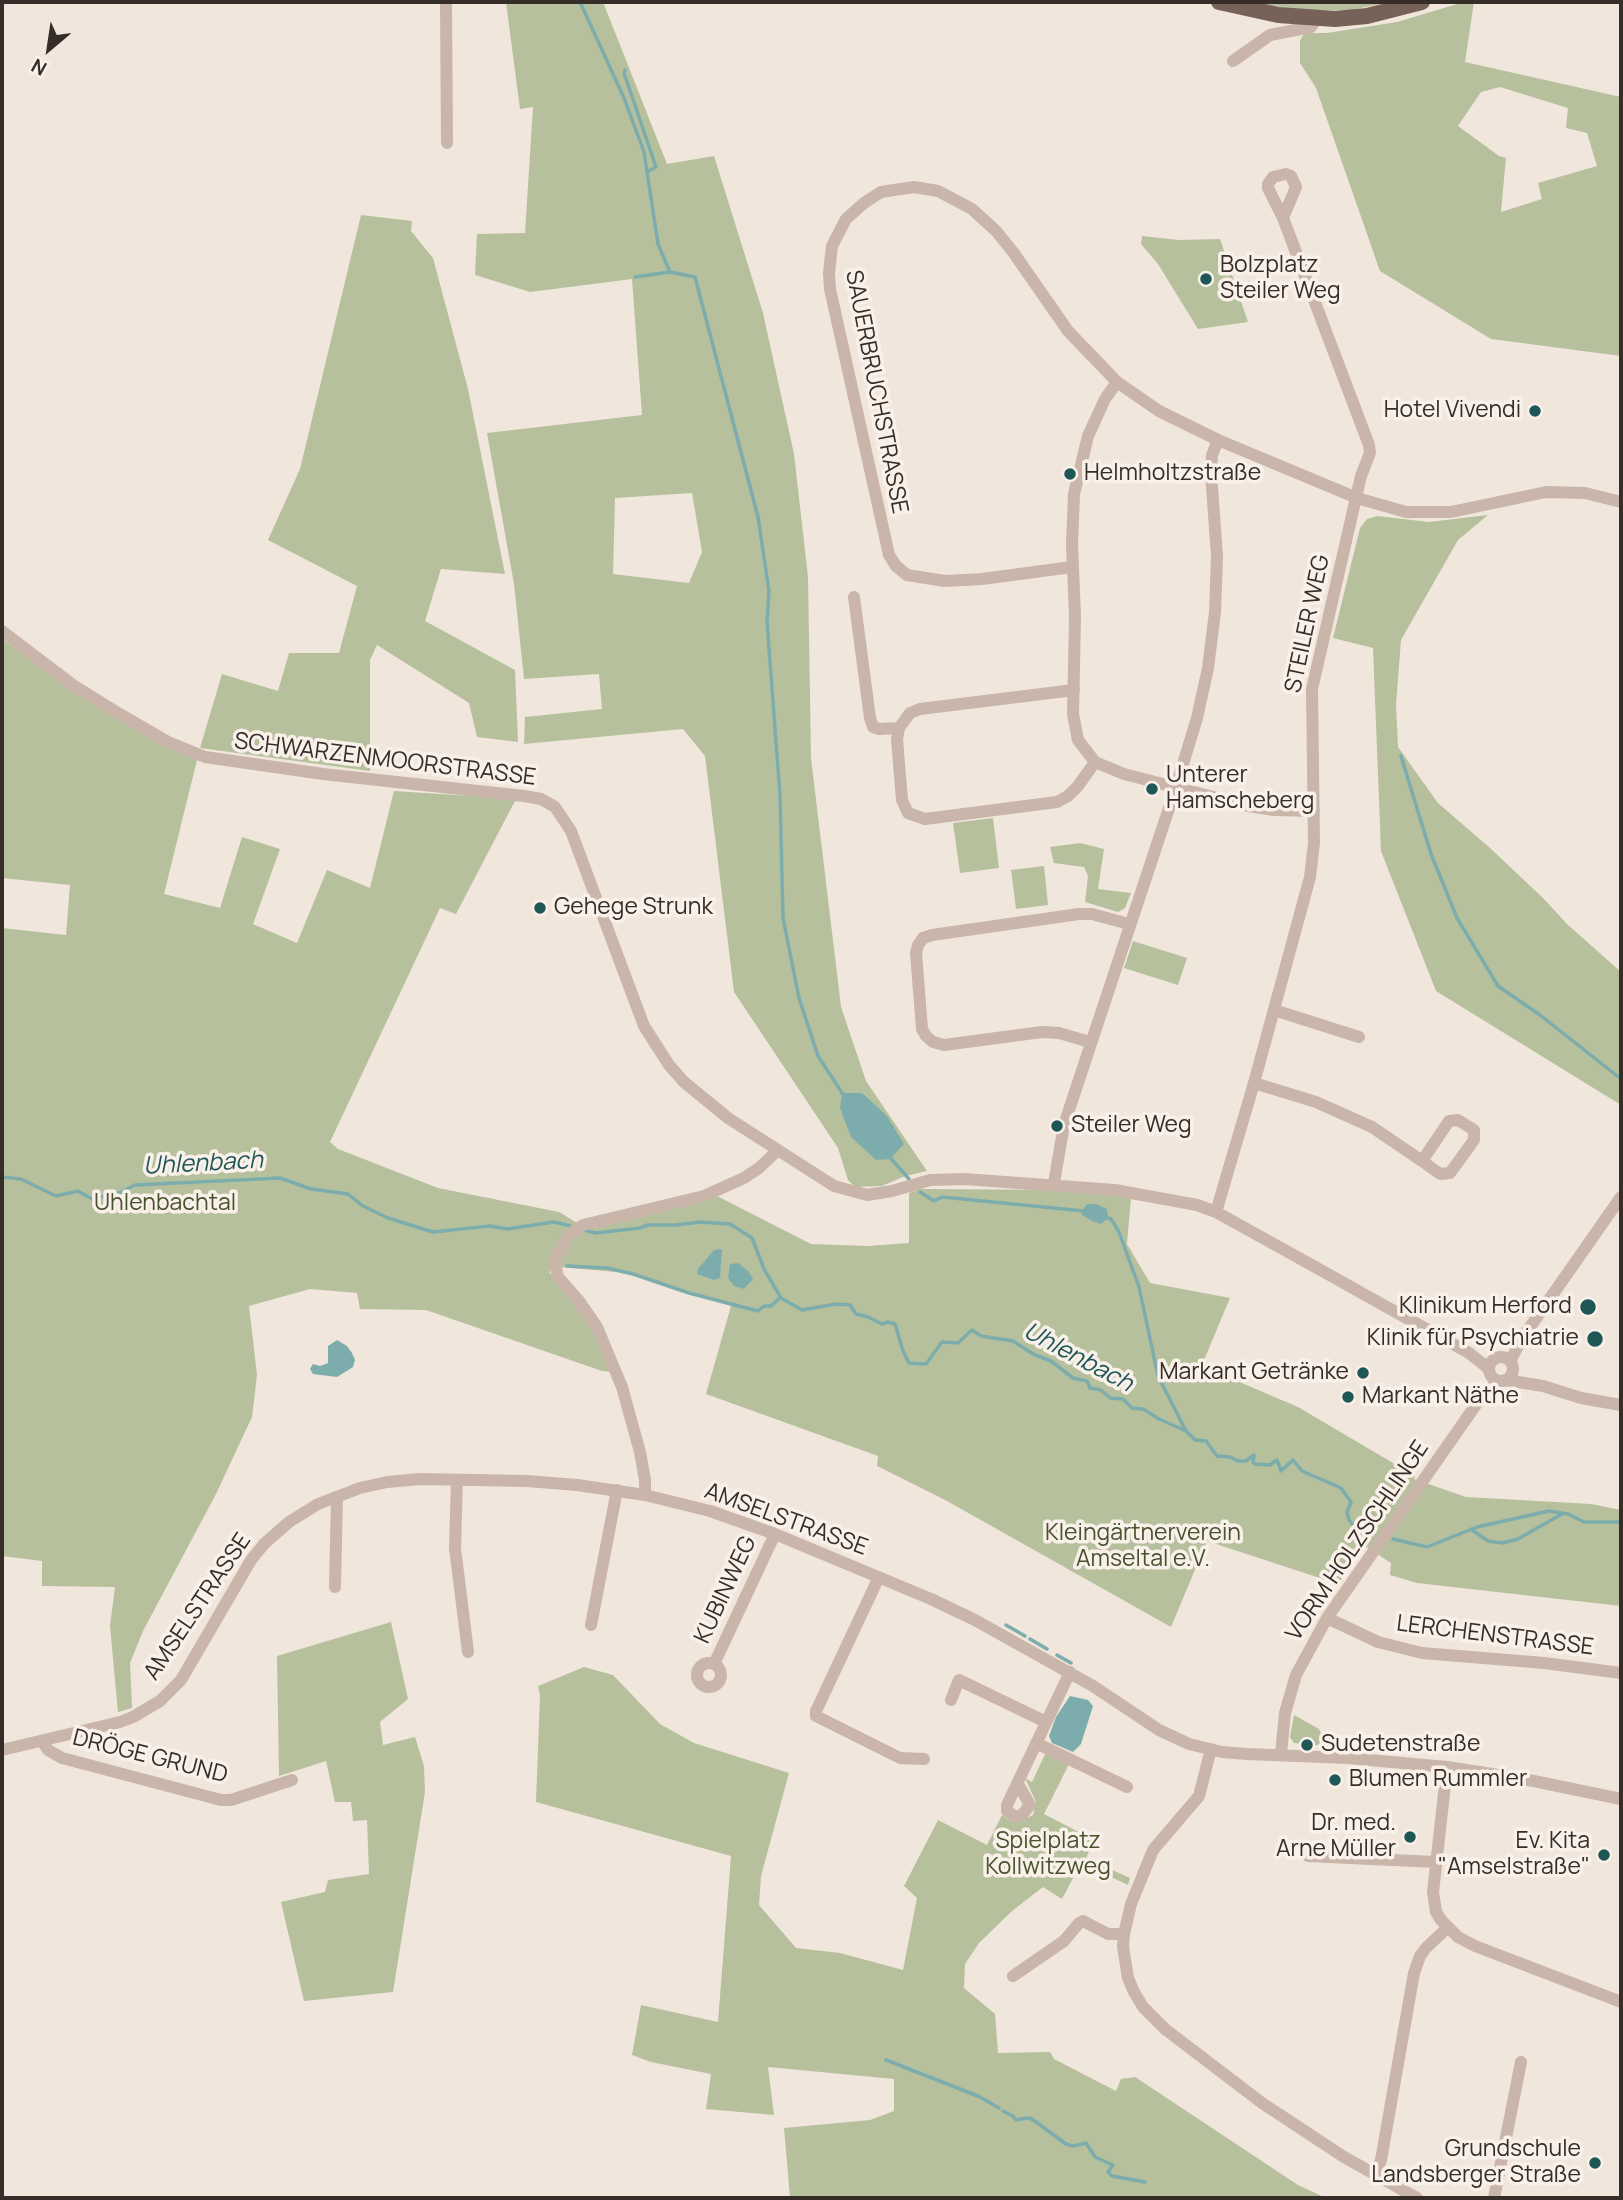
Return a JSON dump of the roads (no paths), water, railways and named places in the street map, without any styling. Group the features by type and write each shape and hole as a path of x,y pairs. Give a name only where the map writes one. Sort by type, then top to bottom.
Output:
{"main road":[{"path":"1219,2 1278,15 1317,19 1367,16 1422,2"}],"street":[{"path":"446,2 447,142"},
{"path":"1233,61 1270,35 1311,27 1317,19"},
{"name":"SAUERBRUCHSTRASSE","path":"1073,567 945,581 907,575 896,566 889,555 831,289 829,261 839,232 850,214 881,192 914,187 938,191 958,200 996,231 1068,331 1117,382 1143,402 1217,440 1357,498 1406,512 1430,514 1479,507 1546,492 1586,493 1621,502"},
{"name":"STEILER WEG","path":"1216,1212 1310,877 1314,843 1312,689 1370,453 1283,219"},
{"path":"1117,382 1097,415 1079,468 1073,515 1073,690 1074,728 1078,740 1096,762 1124,774 1248,806 1314,811"},
{"path":"1054,1184 1064,1125 1176,787 1200,705 1215,612 1217,558 1211,473 1212,455 1217,440"},
{"path":"854,597 873,727 899,727"},
{"name":"SCHWARZENMOORSTRASSE","path":"2,631 73,685 118,713 167,742 205,757 323,774 524,796 541,799 555,807 571,831 640,1017 659,1050 684,1082 703,1099 777,1151 834,1186 867,1195 930,1180 1054,1184 1148,1195 1216,1212 1499,1369 1581,1398 1621,1405"},
{"path":"1073,690 920,709 910,713 899,727 897,739 902,800 908,813 925,819 1057,802 1078,786 1096,762"},
{"path":"1090,1042 1059,1033 1042,1032 944,1045 933,1042 922,1029 916,953 918,945 923,938 932,934 1079,914 1092,914 1129,924"},
{"path":"1274,1010 1359,1037"},
{"path":"1254,1083 1316,1102 1373,1127 1440,1174 1450,1173 1474,1140 1474,1130 1458,1120 1449,1121 1422,1161"},
{"path":"645,1495 640,1452 622,1387 597,1327 558,1277 555,1263 558,1254 569,1235 583,1225 704,1196 752,1173 777,1151"},
{"name":"VORM HOLZSCHLINGE","path":"1281,1754 1285,1713 1296,1675 1327,1618 1621,1197"},
{"path":"457,1480 455,1548 468,1652"},
{"name":"AMSELSTRASSE","path":"2,1750 120,1722 160,1701 181,1680 251,1560 264,1544 289,1522 337,1497 387,1482 527,1481 645,1495 709,1511 775,1534 975,1620 1070,1672 1158,1730 1189,1744 1247,1754 1281,1754 1447,1767 1524,1779 1621,1799"},
{"path":"591,1625 617,1490"},
{"path":"335,1587 337,1497"},
{"name":"KUBINWEG","path":"714,1664 775,1534"},
{"path":"879,1577 816,1716 900,1758 924,1759"},
{"name":"LERCHENSTRASSE","path":"1327,1618 1378,1642 1422,1653 1544,1663 1621,1673"},
{"path":"1018,1784 1070,1672"},
{"path":"951,1700 959,1680 1046,1721"},
{"name":"DRÖGE GRUND","path":"43,1741 48,1750 62,1758 221,1800 231,1800 292,1780"},
{"path":"1036,1743 1127,1787"},
{"path":"1211,1749 1199,1796 1149,1857 1131,1904 1124,1934 1124,1960 1128,1978 1152,2018 1181,2042 1262,2103 1375,2175 1417,2198"},
{"path":"1447,1767 1435,1862 1434,1903 1436,1912 1447,1928 1475,1946 1621,2002"},
{"path":"1308,1856 1435,1862"},
{"path":"1013,1976 1064,1941 1083,1921 1108,1934 1124,1934"},
{"path":"1375,2175 1381,2160 1414,1973 1420,1956 1447,1928"},
{"path":"1494,2198 1521,2062"}],"water":[{"path":"842,1093 862,1093 887,1116 904,1144 890,1159 876,1160 851,1137 840,1108"},
{"path":"1087,1204 1096,1204 1107,1209 1108,1218 1101,1224 1082,1215"},
{"path":"722,1249 720,1278 714,1280 697,1274 714,1250"},
{"path":"738,1263 753,1279 744,1289 734,1286 728,1278 730,1264"},
{"path":"337,1340 352,1353 355,1360 353,1367 337,1377 313,1374 310,1369 313,1364 320,1366 328,1363 328,1346"},
{"path":"1070,1696 1088,1700 1093,1706 1081,1744 1073,1752 1052,1743 1049,1736 1056,1717"}],"waterway":[{"path":"580,2 624,98 644,152 658,244 670,272 695,277 758,517 769,591 767,622 780,795 783,918 799,998 818,1056 844,1096"},
{"path":"625,70 656,167 647,172"},
{"path":"635,277 670,272"},
{"path":"1401,756 1431,854 1457,918 1498,986 1540,1015 1621,1079"},
{"path":"888,1155 909,1179"},
{"name":"Uhlenbach","path":"2,1177 21,1179 56,1196 78,1191 92,1199 119,1193 135,1185 280,1178 311,1189 348,1194 363,1206 388,1218 433,1232 490,1226 507,1229 554,1222 570,1226"},
{"path":"920,1192 934,1201 942,1197 1084,1211"},
{"path":"1105,1217 1111,1219 1119,1232 1139,1287 1158,1376 1186,1431"},
{"name":"Uhlenbach","path":"584,1230 596,1233 648,1225 700,1222 730,1224 752,1238 764,1269 781,1298 802,1310 836,1304 850,1305 856,1314 882,1324 895,1324 909,1363 926,1364 942,1342 958,1343 972,1330 981,1336 1013,1341 1033,1354 1051,1361 1073,1378 1087,1381 1090,1388 1101,1390 1110,1398 1123,1399 1132,1408 1143,1409 1186,1431 1195,1440 1206,1441 1217,1456 1246,1461 1254,1455 1255,1464 1270,1465 1277,1460 1281,1471 1293,1460 1302,1471 1341,1488 1351,1502 1347,1512 1349,1520 1368,1532"},
{"path":"567,1266 607,1268 633,1274 689,1293 758,1311 764,1306 771,1306 780,1298"},
{"name":"Uhlenbach","path":"1393,1539 1427,1547 1477,1527 1549,1511 1568,1514 1584,1522 1621,1522"},
{"path":"1471,1529 1488,1541 1502,1543 1518,1539 1562,1514"},
{"path":"1006,1625 1025,1636"},
{"path":"1030,1639 1047,1649"},
{"path":"1057,1655 1071,1663"},
{"path":"886,2060 978,2096 999,2108"},
{"path":"1003,2111 1016,2120 1032,2119 1066,2144 1073,2146 1086,2143 1095,2157 1113,2165 1108,2172 1112,2176 1145,2182"}],"place":[{"name":"Bolzplatz Steiler Weg","path":"1206,279"},
{"name":"Hotel Vivendi","path":"1535,411"},
{"name":"Helmholtzstraße","path":"1070,474"},
{"name":"Unterer Hamscheberg","path":"1152,789"},
{"name":"Gehege Strunk","path":"540,908"},
{"name":"Steiler Weg","path":"1057,1126"},
{"name":"Klinikum Herford","path":"1588,1307"},
{"name":"Klinik für Psychiatrie","path":"1595,1339"},
{"name":"Markant Getränke","path":"1363,1373"},
{"name":"Markant Näthe","path":"1348,1397"},
{"name":"Sudetenstraße","path":"1307,1745"},
{"name":"Blumen Rummler","path":"1335,1780"},
{"name":"Dr. med. Arne Müller","path":"1410,1837"},
{"name":"Ev. Kita \"Amselstraße\"","path":"1604,1855"},
{"name":"Grundschule Landsberger Straße","path":"1595,2163"}],"park label":[{"name":"Uhlenbachtal","path":"165,1204"},
{"name":"Kleingärtnerverein Amseltal e.V.","path":"1143,1547"},
{"name":"Spielplatz Kollwitzweg","path":"1048,1855"}]}
